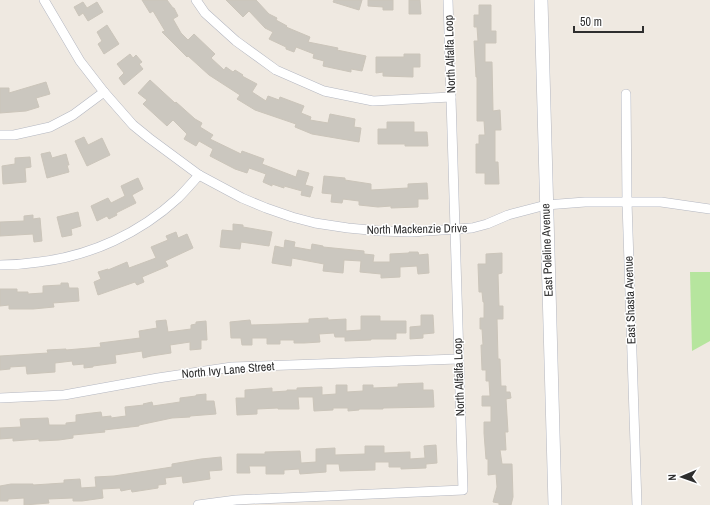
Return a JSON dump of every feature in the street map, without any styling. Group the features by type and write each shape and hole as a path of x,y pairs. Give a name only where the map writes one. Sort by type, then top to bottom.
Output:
{"main road":[{"name":"East Poleline Avenue","path":"541,0 554,503"}],"street":[{"name":"North Mackenzie Drive","path":"44,0 80,61 104,92 133,125 199,176 242,198 292,217 315,223 348,228 411,232 472,228 487,224 508,215 546,205 585,202 661,202 710,209"},
{"path":"196,0 205,13 236,41 276,70 324,91 373,101 451,97"},
{"name":"North Alfalfa Loop","path":"198,505 236,500 463,490 448,0"},
{"path":"0,136 14,135 50,127 73,115 104,92"},
{"name":"East Shasta Avenue","path":"626,94 627,202 637,505"},
{"path":"0,265 41,262 58,259 100,247 118,239 132,232 164,209 199,176"},
{"name":"North Ivy Lane Street","path":"0,398 64,395 158,378 232,368 458,360"}],"green space":[{"path":"690,272 710,272 710,341 692,351"}],"building":[{"path":"142,0 167,0 174,8 178,16 173,19 181,33 188,40 194,34 215,54 211,58 224,70 226,67 233,72 235,70 243,75 242,76 257,84 252,92 266,101 268,96 279,100 280,97 304,106 301,113 311,117 310,120 328,123 330,114 355,119 354,127 361,128 359,142 312,134 295,127 296,124 255,110 237,99 240,95 209,75 188,56 187,57 162,32 165,31 153,11 150,13"},
{"path":"226,0 256,0 269,14 277,18 276,20 287,26 286,27 310,37 308,42 338,48 337,50 366,56 362,71 351,69 351,72 323,66 324,61 313,58 314,54 296,47 294,52 286,49 286,47 269,39 273,32 265,28 249,11 243,17"},
{"path":"334,0 362,0 359,10 333,2"},
{"path":"368,0 393,0 393,10 383,10 383,7 368,6"},
{"path":"409,0 420,0 421,14 409,14"},
{"path":"83,2 87,8 97,2 103,12 88,21 83,13 79,16 74,7"},
{"path":"479,5 491,5 491,31 496,31 496,43 485,43 485,62 492,62 493,111 500,110 501,130 495,130 495,162 498,162 499,184 485,184 485,173 476,173 476,144 479,144 479,135 485,135 484,121 477,121 477,77 474,41 478,41 477,27 474,27 474,15 479,15"},
{"path":"107,25 119,44 104,54 98,44 102,41 97,32"},
{"path":"130,54 133,58 136,55 142,62 139,64 143,69 124,85 119,78 124,73 117,64"},
{"path":"404,54 420,54 420,67 413,67 413,77 383,76 383,72 376,73 376,57 404,57"},
{"path":"150,80 175,103 176,102 195,119 202,123 200,127 213,135 210,139 241,154 242,151 264,159 262,164 296,177 298,170 309,173 305,185 313,187 310,197 301,195 302,191 272,184 272,186 263,182 266,174 249,168 247,173 235,169 210,156 213,149 199,141 196,146 184,139 187,134 173,120 167,126 143,104 147,100 138,93"},
{"path":"46,82 50,94 36,98 39,107 26,111 0,113 0,88 9,88 9,93"},
{"path":"387,122 414,122 414,132 427,132 428,146 378,144 378,129 387,129"},
{"path":"84,137 88,145 102,138 110,155 87,166 75,141"},
{"path":"50,152 52,158 66,154 69,172 47,178 41,154"},
{"path":"30,157 31,167 25,168 26,182 3,184 2,166 15,164 15,158"},
{"path":"324,176 345,178 345,180 371,184 371,190 408,188 408,184 427,183 428,199 418,199 418,207 391,208 391,206 378,207 359,205 359,201 343,199 342,203 331,202 332,194 322,193"},
{"path":"138,178 143,189 132,195 136,203 116,213 117,215 109,219 107,216 97,221 91,206 108,198 111,203 125,196 121,186"},
{"path":"78,212 81,226 71,229 72,235 62,237 57,217"},
{"path":"33,215 33,219 40,218 42,241 34,242 33,234 0,236 0,222 24,221 24,216"},
{"path":"233,224 272,232 269,246 241,242 240,249 220,247 222,230 233,231"},
{"path":"176,232 178,238 187,234 193,248 165,261 168,266 142,277 144,282 137,285 135,282 98,295 94,282 101,279 98,272 108,270 127,262 129,268 156,258 151,247 168,240 166,236"},
{"path":"285,240 295,242 294,247 311,250 312,244 323,247 364,251 364,254 374,255 373,262 390,262 390,254 418,252 419,255 428,254 429,273 418,274 417,266 400,267 400,277 381,278 381,274 360,272 361,261 344,260 343,273 323,271 324,264 292,258 291,266 272,263 275,246 284,248"},
{"path":"502,253 502,273 498,274 499,306 503,306 503,319 497,319 498,359 500,359 501,386 506,386 506,392 510,392 511,398 506,399 508,432 505,432 506,450 500,450 502,464 512,464 513,497 511,505 499,505 499,503 493,502 497,487 496,474 488,475 488,459 486,459 484,433 484,422 491,422 491,406 482,406 482,396 490,396 489,381 486,381 486,370 482,370 481,345 483,345 482,329 480,329 480,318 484,318 484,302 482,292 479,292 478,264 486,264 486,254"},
{"path":"61,283 68,283 69,288 78,288 79,301 53,303 54,307 33,309 9,309 9,305 0,306 0,289 17,289 17,292 28,292 28,294 43,293 43,286 61,285"},
{"path":"421,315 433,315 434,333 423,334 423,338 410,339 410,327 421,326"},
{"path":"361,316 380,316 380,321 406,321 406,333 396,333 396,339 345,341 345,337 335,337 334,333 319,334 320,342 294,343 294,340 280,340 280,344 267,344 267,338 252,338 252,345 242,345 241,338 231,338 230,322 250,320 251,325 309,323 309,319 346,319 346,331 361,330"},
{"path":"166,320 168,332 191,329 191,325 196,324 196,322 206,321 207,340 201,340 201,349 190,350 190,342 170,345 171,353 143,358 142,351 115,355 116,363 93,367 84,368 84,364 73,365 72,361 55,363 55,372 27,374 26,366 10,367 10,369 0,370 0,356 48,353 47,350 101,347 100,343 140,338 139,331 157,328 156,321"},
{"path":"423,383 423,390 433,390 434,407 359,409 348,411 348,408 333,408 333,410 314,411 313,397 298,397 299,409 257,409 257,414 237,415 236,398 245,398 245,390 272,388 272,392 297,390 297,388 322,387 322,395 336,394 336,385 347,385 347,392 363,391 363,385 373,385 373,388 398,387 398,384"},
{"path":"206,394 206,401 214,401 216,414 172,418 139,426 104,430 105,432 73,435 73,438 59,440 39,441 39,439 13,441 13,438 0,439 0,428 21,427 20,419 48,418 49,425 66,425 66,423 76,422 76,415 101,412 102,417 111,416 111,418 126,416 125,407 144,405 143,404 152,402 153,406 180,402 180,398"},
{"path":"436,445 437,463 426,464 426,468 401,469 401,467 389,467 389,462 375,462 375,470 340,471 339,464 326,464 326,472 300,474 299,469 284,470 284,474 266,474 266,466 249,466 250,473 237,473 237,454 265,454 265,452 300,451 301,463 316,462 316,449 335,448 335,455 365,454 365,446 384,446 384,453 410,452 410,459 425,458 424,446"},
{"path":"221,457 222,470 209,471 210,479 183,483 182,476 165,478 166,484 158,485 158,488 132,492 131,489 121,491 120,488 102,489 103,498 82,501 73,501 73,498 48,499 49,503 24,505 24,498 0,501 0,486 11,484 33,485 64,483 64,480 80,479 81,488 96,487 95,477 114,476 172,467 172,464"}]}
